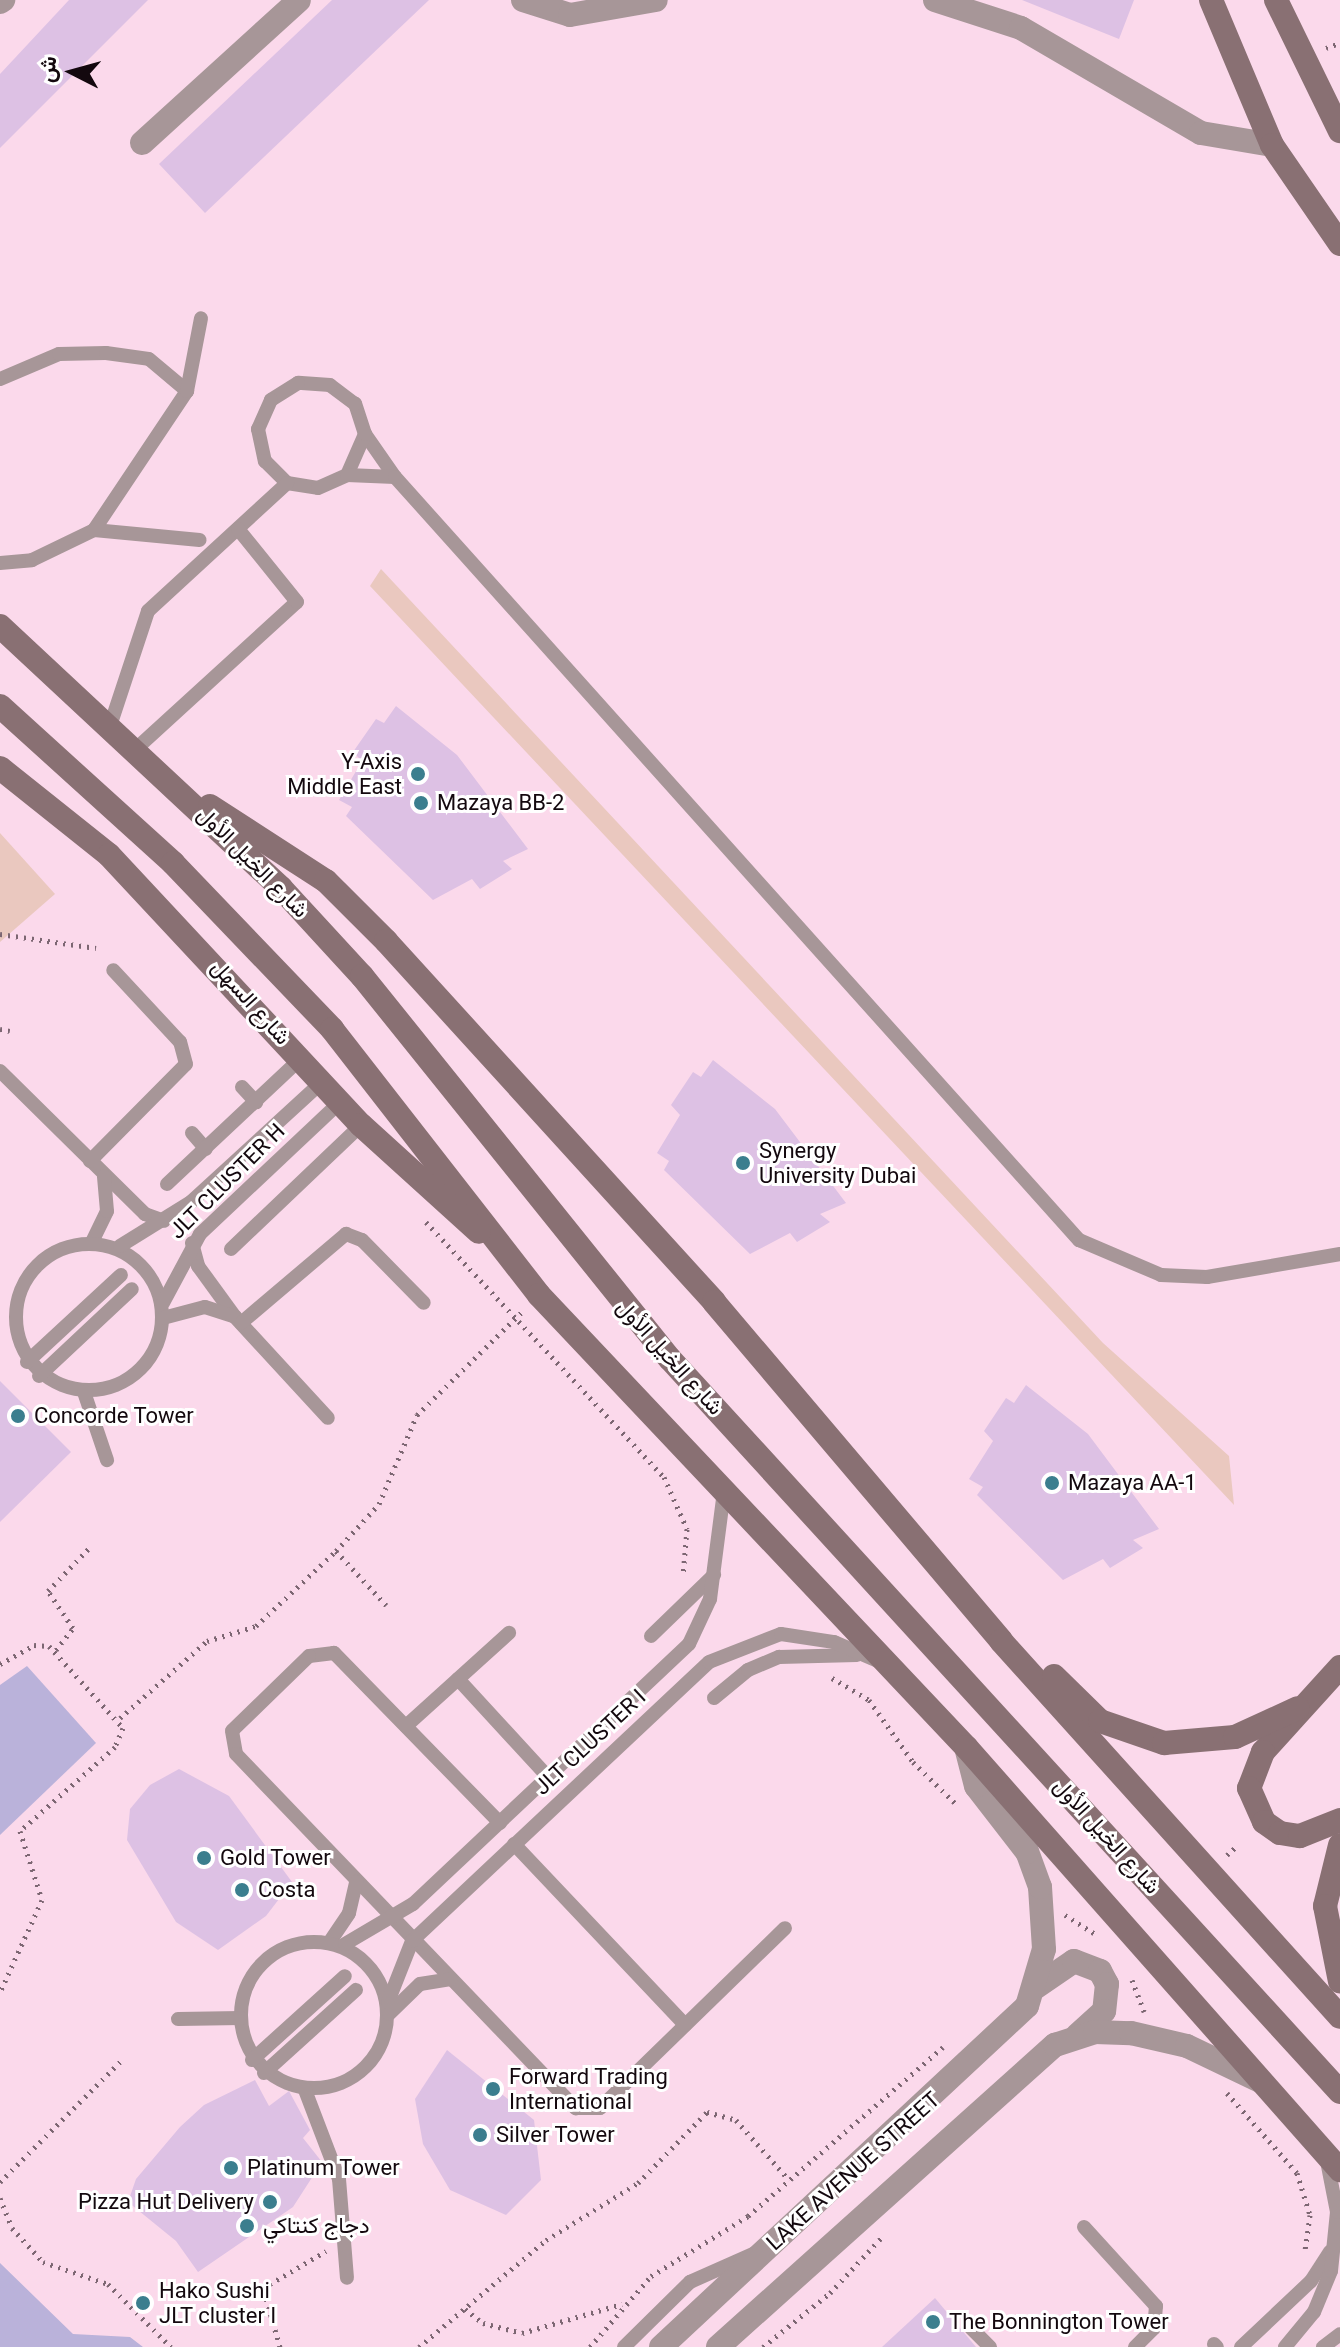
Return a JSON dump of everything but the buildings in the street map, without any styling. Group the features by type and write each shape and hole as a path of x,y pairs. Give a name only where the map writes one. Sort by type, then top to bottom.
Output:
{"main road":[{"path":"1211,0 1272,145 1340,244"},
{"path":"1276,0 1340,131"},
{"name":"شارع الخيل الأول","path":"0,626 138,747 362,976 670,1359 1340,2092"},
{"name":"شارع الخيل الأول","path":"0,706 173,863 332,1029 419,1133 495,1245 539,1295 966,1747 1332,2161"},
{"name":"شارع السهل","path":"0,768 72,819 361,1125 495,1245"},
{"path":"183,791 326,881 386,941 714,1302 1001,1641 1340,2017"},
{"path":"1001,1641 1036,1658 1100,1721 1142,1740 1235,1737 1298,1708"},
{"path":"1340,1667 1298,1708 1253,1768 1253,1807 1280,1833 1300,1836 1340,1820"},
{"path":"1340,1845 1325,1906 1340,1982"}],"street":[{"path":"142,143 299,0"},
{"path":"523,0 570,15 656,0"},
{"path":"935,0 1034,35 1201,133 1272,145"},
{"name":"LAKE AVENUE STREET","path":"966,1747 976,1786 1027,1852 1040,1887 1045,1928 1036,1987"},
{"name":"LAKE AVENUE STREET","path":"661,2347 1000,2037 1036,1987 1060,1964 1088,1963 1100,1971 1107,1984 1104,2011 1075,2037 1020,2069 718,2347"},
{"name":"LAKE AVENUE STREET","path":"1075,2037 1113,2031 1168,2040 1268,2085"}],"lane":[{"path":"0,563 32,560 94,530 187,391 201,318"},
{"path":"0,379 59,354 106,353 149,359 187,391"},
{"path":"395,477 347,475 318,488 287,483 265,461 258,429 271,400 298,383 330,385 355,404 365,434 395,477 1079,1240 1161,1275 1207,1277 1340,1254"},
{"path":"347,475 365,434"},
{"path":"111,723 148,611 287,483"},
{"path":"138,747 297,602 238,529"},
{"path":"94,530 200,540"},
{"path":"90,1161 186,1064 180,1042 113,970"},
{"path":"167,1184 301,1058"},
{"path":"0,1071 145,1214 164,1221"},
{"name":"JLT CLUSTER H","path":"120,1246 164,1221 322,1082"},
{"path":"242,1087 256,1102"},
{"name":"JLT CLUSTER H","path":"84,1392 131,1372 163,1311 192,1243 340,1102"},
{"path":"231,1249 271,1221 316,1168 361,1125"},
{"path":"192,1133 206,1149"},
{"path":"316,1168 327,1180"},
{"path":"92,1242 107,1211 104,1176"},
{"path":"238,1320 346,1234 362,1240 424,1303"},
{"path":"107,1460 84,1392 39,1376 27,1362 16,1330 21,1295 47,1261 92,1242 120,1246 150,1269 163,1311 205,1307 238,1320"},
{"path":"192,1243 198,1266 238,1320 328,1418"},
{"path":"27,1362 121,1275"},
{"path":"39,1376 132,1289"},
{"path":"0,1328 16,1330"},
{"name":"JLT CLUSTER I","path":"241,2018 245,1997 271,1959 303,1942 338,1942 391,1920 549,1778 689,1644 714,1575 724,1491"},
{"path":"651,1636 714,1575"},
{"path":"406,1726 509,1633"},
{"name":"JLT CLUSTER I","path":"305,2090 340,2083 356,2070 387,2018 388,2002 412,1941 514,1844 732,1647 807,1635 888,1666"},
{"path":"500,1823 406,1726 326,1650 309,1656 232,1731 236,1754 391,1920 584,2111 600,2108 785,1928"},
{"path":"714,1698 748,1670 779,1657 863,1655"},
{"path":"458,1679 549,1778"},
{"path":"514,1844 685,2025"},
{"path":"338,1942 356,1882"},
{"name":"JLT CLUSTER I","path":"338,1942 375,1967 388,2002"},
{"path":"252,2060 345,1976"},
{"path":"387,2018 406,1992 451,1979"},
{"path":"264,2073 356,1990"},
{"path":"178,2019 241,2018 252,2060 264,2073 305,2090 339,2179 341,2243 347,2278"},
{"path":"1285,2347 1314,2312 1336,2242 1332,2161"},
{"path":"1084,2227 1156,2306 1154,2328 1135,2347"},
{"path":"1241,2347 1311,2281 1336,2242"},
{"path":"624,2347 690,2282 767,2250"},
{"path":"971,2328 990,2347"},
{"path":"1323,2347 1340,2334"}],"path":[{"path":"0,934 96,948"},
{"path":"0,1029 10,1031"},
{"path":"422,1217 674,1493 687,1529 680,1582"},
{"path":"0,1992 42,1900 20,1831 115,1747 120,1718 207,1641 256,1626 336,1551 379,1504 417,1415 539,1295"},
{"path":"56,1650 73,1628 48,1591 90,1547"},
{"path":"336,1551 386,1605"},
{"path":"0,1664 34,1645 56,1650 120,1718"},
{"path":"825,1676 869,1700 913,1762 964,1811"},
{"path":"590,2347 623,2304 667,2264 725,2232 953,2040"},
{"path":"0,2182 121,2061"},
{"path":"1222,2088 1297,2173 1310,2215 1302,2260"},
{"path":"419,2347 546,2240 638,2183 707,2112 736,2120 789,2180"},
{"path":"0,2198 34,2255 108,2284 171,2347"},
{"path":"763,2347 830,2293 894,2223"},
{"path":"280,2347 263,2288 341,2243"},
{"path":"465,2308 483,2323 522,2333 623,2304"}],"shaded area":[{"path":"381,569 1103,1343 1229,1456 1234,1505 370,586"},
{"path":"0,833 55,894 0,942"},
{"path":"27,1666 96,1743 0,1835 0,1685"},
{"path":"0,2263 73,2334 130,2337 143,2347 0,2347"}],"place":[{"name":"Y-Axis Middle East","path":"418,774"},
{"name":"Mazaya BB-2","path":"421,803"},
{"name":"Synergy University Dubai","path":"743,1163"},
{"name":"Concorde Tower","path":"18,1416"},
{"name":"Mazaya AA-1","path":"1052,1483"},
{"name":"Gold Tower","path":"204,1858"},
{"name":"Costa","path":"242,1890"},
{"name":"Forward Trading International","path":"493,2089"},
{"name":"Silver Tower","path":"480,2135"},
{"name":"Platinum Tower","path":"231,2168"},
{"name":"Pizza Hut Delivery","path":"270,2202"},
{"name":"دجاج كنتاكي","path":"247,2226"},
{"name":"Hako Sushi JLT cluster I","path":"143,2303"},
{"name":"The Bonnington Tower","path":"933,2322"}]}
